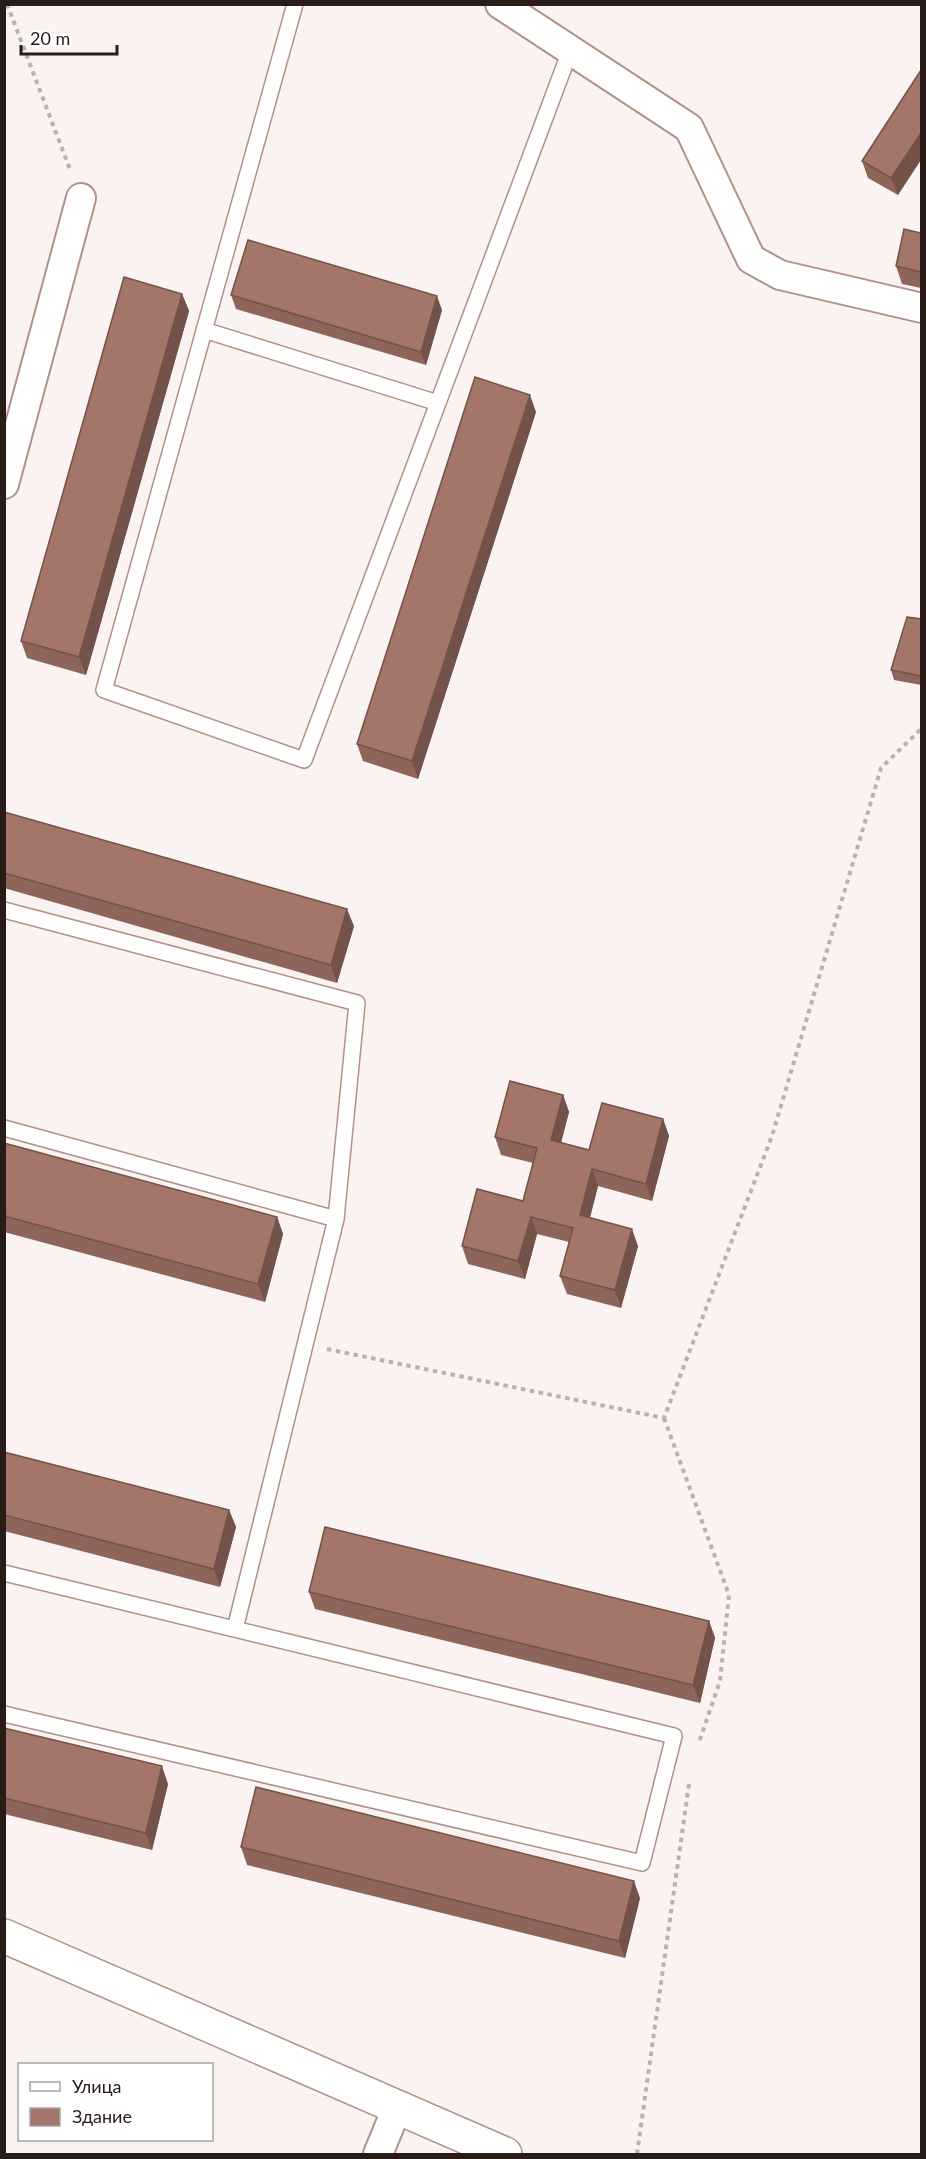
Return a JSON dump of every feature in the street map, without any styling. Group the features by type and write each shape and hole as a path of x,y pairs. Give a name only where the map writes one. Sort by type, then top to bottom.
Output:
{"street":[{"path":"500,4 688,128 751,259 780,275 921,308"},
{"path":"4,484 81,198"},
{"path":"4,1936 505,2154"},
{"path":"378,2154 397,2108"}],"lane":[{"path":"295,4 104,690 304,760 570,51"},
{"path":"204,330 438,403"},
{"path":"4,910 357,1003 336,1219 235,1629"},
{"path":"4,1128 336,1219"},
{"path":"4,1573 674,1736 642,1863 4,1714"}],"path":[{"path":"7,4 81,198"},
{"path":"305,1344 664,1418 772,1136 880,768 921,728"}],"building":[{"path":"921,70 921,133 891,178 862,161"},
{"path":"904,229 921,233 921,272 896,266"},
{"path":"248,240 437,296 421,352 231,295"},
{"path":"124,277 182,294 79,657 21,641"},
{"path":"475,377 530,395 412,761 357,744"},
{"path":"907,617 921,619 921,676 891,670"},
{"path":"4,812 347,909 331,965 4,873"},
{"path":"510,1081 563,1095 551,1140 589,1150 602,1103 663,1119 646,1184 592,1169 580,1215 632,1229 615,1290 560,1276 573,1228 531,1217 518,1261 462,1246 477,1189 523,1201 537,1148 495,1137"},
{"path":"4,1143 277,1217 258,1284 4,1216"},
{"path":"4,1452 229,1510 214,1569 4,1515"},
{"path":"325,1527 709,1621 693,1685 309,1592"},
{"path":"4,1728 162,1766 146,1833 4,1798"},
{"path":"256,1787 634,1881 619,1941 241,1847"}]}
